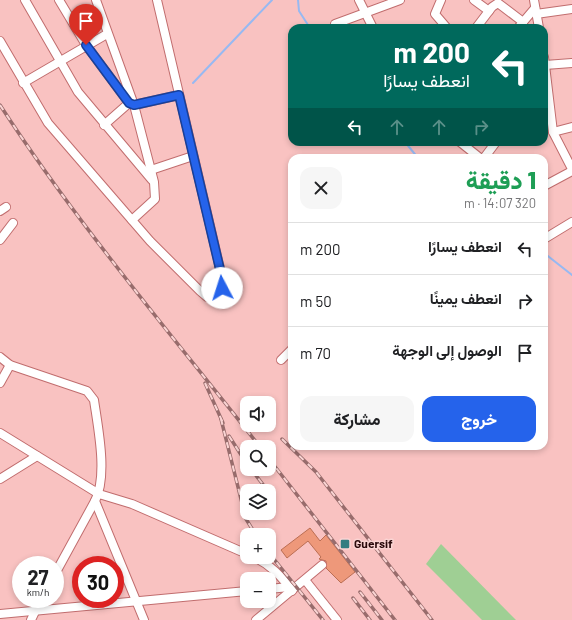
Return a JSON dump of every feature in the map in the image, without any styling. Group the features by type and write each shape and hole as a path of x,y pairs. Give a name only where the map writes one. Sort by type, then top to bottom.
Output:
{"street":[{"path":"25,0 78,92 104,125 154,182"},
{"path":"59,0 86,45 131,104"},
{"path":"96,0 131,104 154,182 155,199 132,220"},
{"path":"0,41 23,83 48,123 150,242 208,297 218,293 222,288 222,278 157,0"},
{"path":"359,0 371,24"},
{"path":"335,24 400,0"},
{"path":"474,0 489,11"},
{"path":"439,1 435,14 444,24"},
{"path":"479,24 495,4 500,4 519,24"},
{"path":"535,7 572,9"},
{"path":"521,24 535,7"},
{"path":"535,7 538,24"},
{"path":"23,83 60,60 107,34"},
{"path":"548,61 572,63"},
{"path":"104,125 131,104 179,95"},
{"path":"548,97 553,132 572,170 548,184"},
{"path":"553,132 572,127"},
{"path":"465,146 475,154"},
{"path":"151,170 193,156"},
{"path":"548,237 572,222"},
{"path":"0,240 13,223"},
{"path":"281,360 288,353"},
{"path":"0,357 10,365 87,391 91,395 96,412 100,450 97,498 135,602 144,620"},
{"path":"0,383 10,365"},
{"path":"0,433 37,456 97,498 132,504 240,551"},
{"path":"0,479 37,456"},
{"path":"64,558 97,498"},
{"path":"267,564 274,569 291,589"},
{"path":"256,620 291,589 305,580 322,565"},
{"path":"305,580 337,620"},
{"path":"276,589 291,589"},
{"path":"0,614 240,592"},
{"path":"31,620 36,608"}],"green space":[{"path":"441,544 516,620 482,620 426,564"}],"building":[{"name":"Guersif","path":"310,528 320,541 326,535 355,572 341,583 326,568 326,561 319,559 321,557 308,541 287,558 281,550"}],"waterway":[{"path":"193,83 272,0"},
{"path":"298,0 299,11 307,24"},
{"path":"408,146 415,154"},
{"path":"548,256 572,275"}],"railway":[{"path":"0,105 30,150 93,236 254,440"},
{"path":"205,383 223,423"},
{"path":"221,419 246,519 252,528"},
{"path":"229,436 240,453"},
{"path":"282,439 288,445"},
{"path":"293,450 316,472 432,620"},
{"path":"276,468 395,620"},
{"path":"256,476 263,484"},
{"path":"276,562 323,620"},
{"path":"360,592 382,620"},
{"path":"353,598 370,620"}],"place":[{"name":"Guersif","path":"345,544"}],"route":[{"path":"86,45 129,103 134,105 179,95 222,278 222,288"}]}
